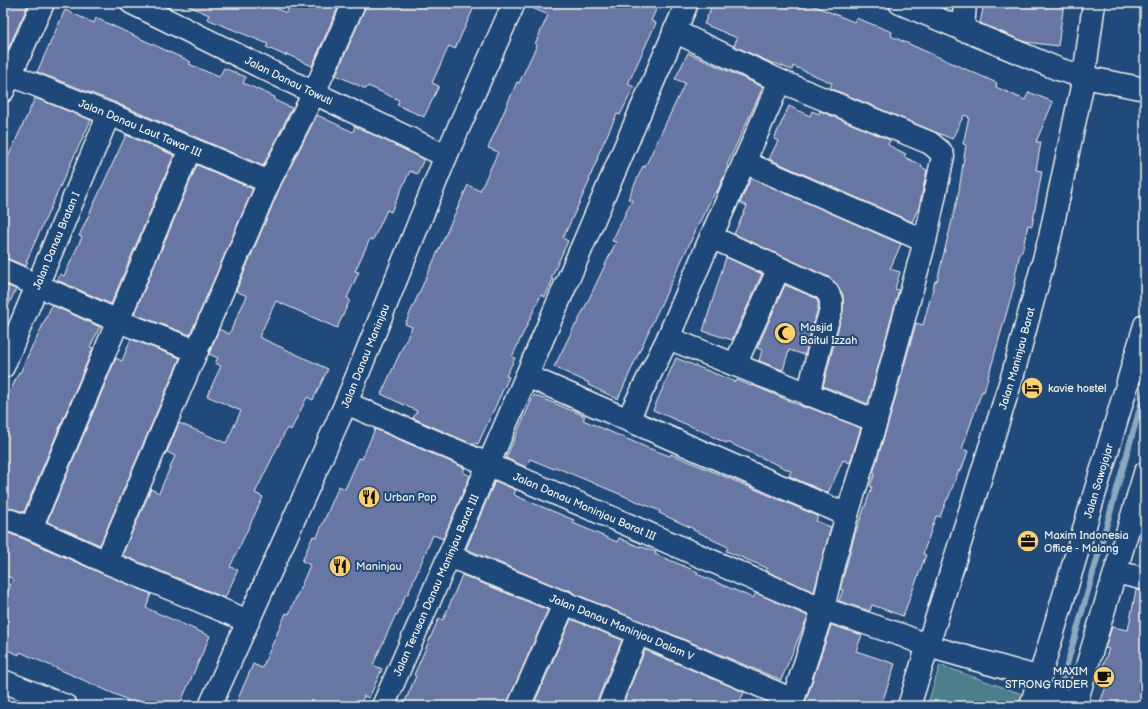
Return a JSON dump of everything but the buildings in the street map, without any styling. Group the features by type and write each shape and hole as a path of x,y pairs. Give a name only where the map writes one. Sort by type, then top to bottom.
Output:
{"street":[{"path":"5,79 43,3"},
{"name":"Jalan Danau Towuti","path":"132,3 446,156"},
{"path":"106,562 269,182 314,93 354,3"},
{"name":"Jalan Danau Maninjau","path":"210,706 346,404 446,156 514,3"},
{"name":"Jalan Terusan Danau Maninjau Barat III","path":"383,706 489,464 687,3"},
{"path":"900,3 1058,69 1084,76 1145,88"},
{"path":"963,30 965,3"},
{"name":"Jalan Maninjau Barat","path":"909,706 1013,374 1050,237 1084,76 1094,3"},
{"path":"674,31 780,81 930,143 941,152 943,156 925,241 876,421 834,561 823,609 792,703"},
{"name":"Jalan Danau Laut Tawar III","path":"5,79 109,114 269,182"},
{"path":"628,419 668,338 780,81"},
{"name":"Jalan Danau Bratan I","path":"3,367 109,114"},
{"path":"31,528 190,149"},
{"path":"744,162 925,241"},
{"path":"711,237 823,288 828,293 830,310 820,342 808,395"},
{"path":"735,365 779,268"},
{"path":"3,270 38,284 118,321 197,351"},
{"name":"Jalan Sawojajar","path":"1037,692 1145,325"},
{"path":"668,338 876,421"},
{"path":"527,376 847,515"},
{"name":"Jalan Danau Maninjau Barat III","path":"346,404 489,464 823,609 904,636 1037,692 1074,704"},
{"path":"1074,704 1116,572 1145,473"},
{"path":"3,518 31,528 106,562 248,621"},
{"name":"Jalan Danau Maninjau Dalam V","path":"449,556 638,633 792,703"},
{"path":"1116,572 1145,579"},
{"path":"519,706 565,602"},
{"path":"609,706 638,633"},
{"path":"3,681 66,706"}],"green space":[{"path":"940,665 1022,694 1018,706 927,706"}],"waterway":[{"path":"1059,693 1145,390"}],"place":[{"name":"Masjid Baitul Izzah","path":"785,333"},
{"name":"kavie hostel","path":"1032,388"},
{"name":"Urban Pop","path":"369,497"},
{"name":"Maxim Indonesia Office - Malang","path":"1028,541"},
{"name":"Maninjau","path":"340,566"},
{"name":"MAXIM STRONG RIDER","path":"1104,677"}]}
